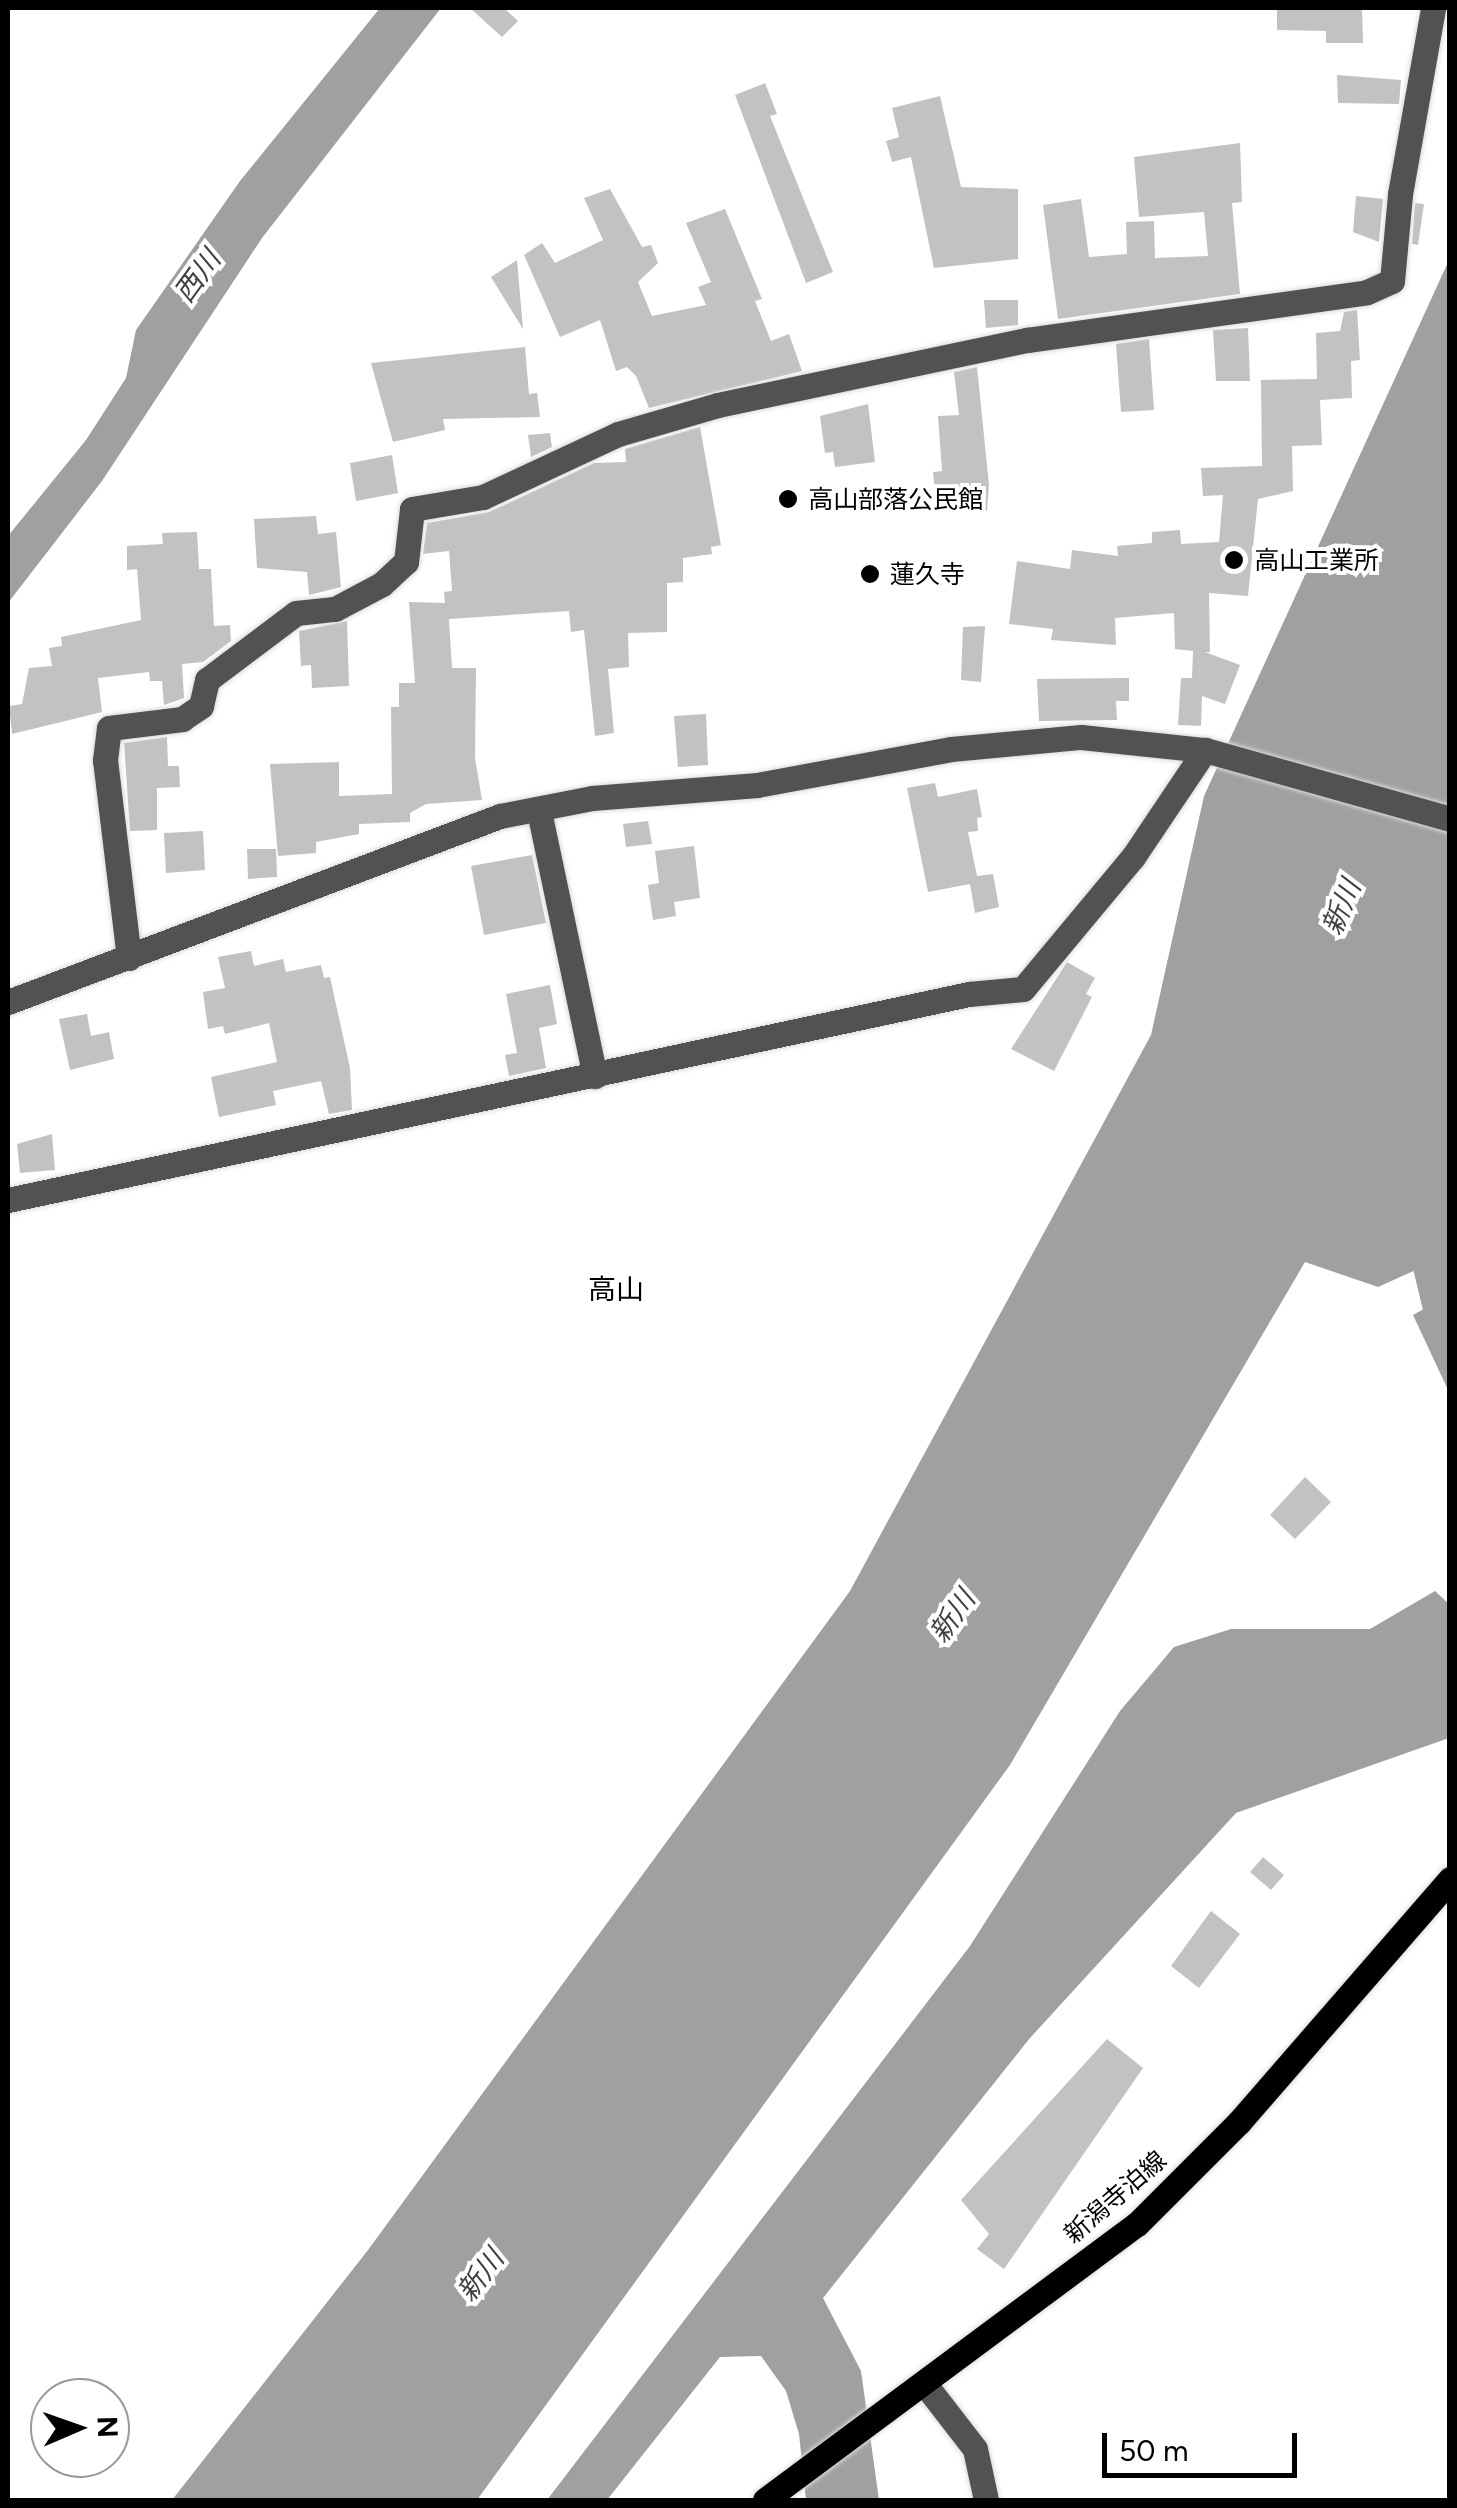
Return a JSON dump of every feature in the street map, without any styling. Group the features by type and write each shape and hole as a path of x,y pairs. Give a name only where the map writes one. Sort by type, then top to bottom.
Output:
{"main road":[{"name":"新潟寺泊線","path":"765,2500 1137,2224 1239,2122 1450,1879"}],"street":[{"path":"129,958 106,760 109,728 182,719 201,706 208,680 296,613 335,609 382,584 406,562 412,509 483,497 618,434 718,405 1028,340 1367,292 1392,281 1400,194 1433,8"},
{"path":"8,1002 455,830 592,798 757,785 988,746 1081,738 1214,751 1450,819"},
{"path":"8,1200 181,1158 595,1076 969,994 1023,989 1214,751"},
{"path":"539,811 595,1076"},
{"path":"924,2383 975,2448 986,2500"}],"water":[{"name":"西川","path":"380,8 441,8 262,238 102,481 8,603 8,536 86,440 126,378 136,330 240,181"},
{"name":"新川","path":"1449,260 1449,1255 1378,1287 1305,1262 1010,1765 477,2500 172,2500 368,2250 850,1591 1151,1035 1204,796"},
{"path":"1449,1295 1449,1392 1413,1315"},
{"path":"1435,1591 1449,1604 1449,1738 1236,1813 1030,2038 823,2298 861,2371 879,2500 806,2500 799,2434 786,2391 761,2356 720,2357 607,2500 547,2500 970,1946 1120,1711 1174,1647 1231,1629 1370,1629"}],"building":[{"path":"470,8 504,8 518,21 502,37"},
{"path":"1277,8 1362,8 1363,43 1326,43 1326,31 1277,30"},
{"path":"1337,75 1401,80 1399,104 1338,103"},
{"path":"765,83 777,114 770,116 833,272 806,283 735,95"},
{"path":"940,96 961,187 1018,189 1018,259 934,268 911,157 892,162 886,141 899,137 892,108"},
{"path":"1240,143 1242,202 1232,203 1240,294 1058,319 1043,205 1081,199 1089,257 1127,254 1126,222 1154,221 1155,258 1208,256 1204,212 1139,217 1134,157"},
{"path":"610,189 642,247 651,245 658,263 638,282 652,316 706,305 698,287 711,282 686,223 725,209 762,299 755,301 771,341 789,334 802,371 649,408 636,376 627,367 616,371 600,320 560,337 524,255 542,243 555,263 603,240 584,198"},
{"path":"1356,196 1383,199 1379,242 1353,232"},
{"path":"1415,203 1424,204 1418,245 1412,244"},
{"path":"517,260 523,329 491,277"},
{"path":"984,300 1018,300 1018,325 986,328"},
{"path":"1357,310 1360,360 1351,361 1352,398 1320,400 1322,445 1292,446 1293,491 1258,499 1248,596 1209,593 1210,652 1205,652 1240,665 1225,704 1202,696 1201,726 1178,725 1181,678 1192,678 1193,651 1175,649 1174,613 1115,618 1116,645 1051,640 1053,629 1009,624 1017,561 1070,569 1072,550 1118,556 1117,546 1152,543 1152,532 1180,530 1181,544 1219,542 1223,495 1203,496 1201,468 1262,466 1261,380 1317,379 1316,333 1340,331 1344,312"},
{"path":"1248,328 1250,381 1216,381 1213,330"},
{"path":"1149,339 1154,410 1121,412 1116,344"},
{"path":"525,347 529,394 537,393 540,417 443,419 445,430 393,442 371,363"},
{"path":"977,367 989,485 987,511 965,513 963,501 936,503 933,472 942,471 938,416 959,415 954,372"},
{"path":"868,404 875,462 835,467 833,452 825,453 820,416"},
{"path":"700,427 721,545 711,547 712,554 683,558 683,582 667,583 667,632 628,633 629,667 608,669 614,733 595,736 584,630 571,632 569,611 449,619 452,668 476,668 475,758 482,800 426,804 410,813 410,822 359,824 359,834 316,842 316,853 278,856 270,764 339,762 339,796 392,794 391,707 399,707 399,683 415,683 409,602 445,603 444,592 452,591 449,551 423,554 427,523 489,512 594,463 626,462 625,449"},
{"path":"550,433 552,447 531,457 528,435"},
{"path":"392,455 398,493 356,501 350,463"},
{"path":"316,516 318,534 336,532 341,587 309,595 307,572 257,568 254,519"},
{"path":"197,532 199,569 211,569 214,626 230,625 231,641 203,662 182,664 184,698 164,705 162,681 150,681 149,672 98,678 102,712 12,734 9,706 22,704 29,668 52,666 49,648 62,646 61,637 141,620 137,569 127,570 127,546 163,544 162,533"},
{"path":"347,621 349,686 312,688 311,665 301,666 299,631"},
{"path":"985,626 981,682 961,680 963,627"},
{"path":"1129,678 1129,701 1116,701 1117,720 1039,721 1037,679"},
{"path":"706,714 708,765 678,767 674,716"},
{"path":"167,737 168,766 179,766 180,787 157,788 157,830 130,831 124,743"},
{"path":"935,783 938,797 977,789 982,817 977,818 978,831 968,832 977,876 993,874 999,907 975,913 970,884 928,892 907,788"},
{"path":"648,821 652,844 626,847 623,824"},
{"path":"203,831 205,870 166,873 164,833"},
{"path":"694,846 700,898 674,902 676,916 653,920 648,885 659,883 655,851"},
{"path":"247,849 276,849 277,877 248,879"},
{"path":"532,855 546,923 484,935 471,866"},
{"path":"251,951 254,966 283,959 286,972 321,965 324,978 330,977 350,1068 352,1110 329,1114 321,1081 273,1091 276,1105 219,1117 211,1077 277,1062 269,1023 225,1034 223,1026 208,1029 203,992 225,988 218,957"},
{"path":"1067,962 1095,978 1086,994 1092,997 1054,1071 1011,1049"},
{"path":"550,985 557,1024 539,1028 546,1068 509,1076 505,1055 517,1053 506,994"},
{"path":"87,1014 91,1036 109,1032 114,1059 70,1070 59,1019"},
{"path":"52,1134 55,1170 20,1173 17,1144"},
{"path":"1305,1477 1331,1502 1295,1539 1270,1515"},
{"path":"1263,1857 1284,1875 1271,1890 1250,1872"},
{"path":"1211,1911 1240,1934 1199,1988 1171,1966"},
{"path":"1107,2039 1143,2068 1004,2269 977,2249 989,2234 961,2200"}],"waterway":[{"path":"1421,1199 1450,1320"}],"place":[{"name":"高山部落公民館","path":"788,499"},
{"name":"高山工業所","path":"1234,560"},
{"name":"蓮久寺","path":"870,574"}],"district":[{"name":"高山","path":"616,1289"}]}
